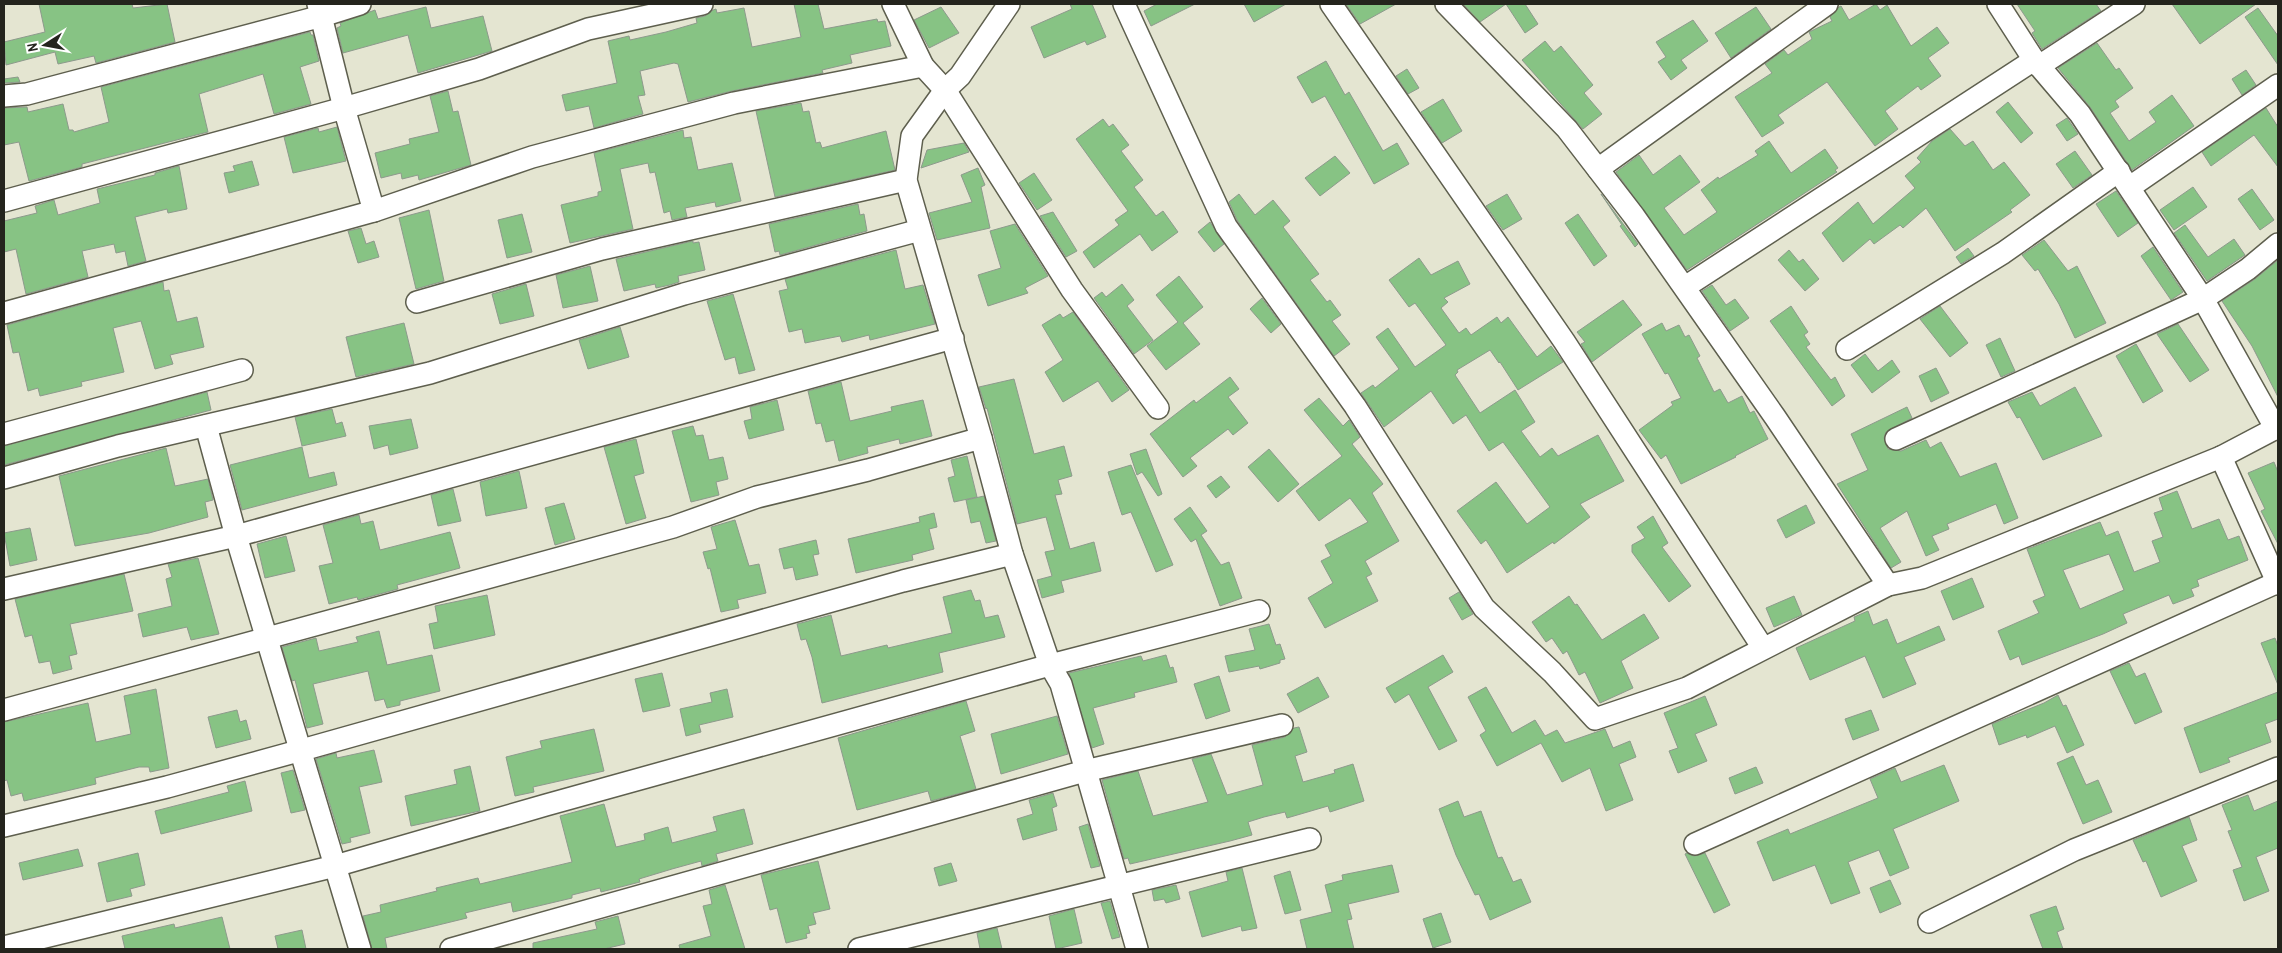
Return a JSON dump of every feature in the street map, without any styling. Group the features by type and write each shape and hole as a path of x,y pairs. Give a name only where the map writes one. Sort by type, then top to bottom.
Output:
{"street":[{"path":"4,96 27,94 320,10 360,4"},
{"path":"4,201 479,69 588,30 702,4"},
{"path":"893,4 923,66 944,90 1072,290 1158,408"},
{"path":"1009,4 960,76 944,90 912,136 906,180 953,338 1012,554 1050,665 1061,684 1085,772 1138,949"},
{"path":"1124,4 1226,226 1355,406 1484,608 1552,672 1595,719 1687,688 1888,585 1922,578 2221,457 2277,428 2203,299 2080,114 2037,63 1998,4"},
{"path":"1331,4 1564,341 1763,648"},
{"path":"1446,4 1567,129 1598,169 1685,287 1888,585"},
{"path":"1598,169 1827,4"},
{"path":"1685,287 2037,63 2134,4"},
{"path":"320,10 344,108 374,211"},
{"path":"4,313 374,211 551,152 734,104 923,66"},
{"path":"1848,349 2278,84"},
{"path":"417,302 602,249 906,180"},
{"path":"4,478 118,446 430,372 684,294 920,230"},
{"path":"1896,439 2203,299 2248,269 2278,244"},
{"path":"4,589 236,536 953,338"},
{"path":"4,434 242,370"},
{"path":"206,426 236,536 302,750 360,949"},
{"path":"4,710 673,526 757,496 868,470 981,438"},
{"path":"1696,844 2278,583 2221,457"},
{"path":"4,826 167,787 903,581 1012,554"},
{"path":"4,947 335,866 565,799 1050,665 1260,611"},
{"path":"451,949 1085,772 1282,725"},
{"path":"1929,922 2074,850 2278,768"},
{"path":"859,949 1310,839"}],"building":[{"path":"39,4 132,4 133,8 167,4 175,42 96,63 94,56 58,64 55,52 6,65 4,42 45,32"},
{"path":"794,4 818,4 824,29 877,19 878,22 885,21 891,46 850,55 852,63 822,70 823,73 732,91 688,102 678,64 674,63 640,71 645,95 638,96 643,114 594,128 589,106 566,111 562,95 617,83 608,41 629,36 630,40 697,23 696,18 705,16 716,9 717,13 744,8 752,47 801,37"},
{"path":"1070,4 1092,4 1106,37 1087,45 1085,41 1044,58 1031,27 1072,9"},
{"path":"1157,4 1195,4 1151,26 1144,11"},
{"path":"1244,4 1286,4 1254,22"},
{"path":"1346,4 1396,4 1360,24"},
{"path":"1463,4 1506,4 1480,22"},
{"path":"1506,4 1525,4 1538,24 1525,33"},
{"path":"1876,4 1880,10 1887,5 1911,46 1937,27 1949,43 1928,58 1941,76 1921,90 1918,86 1885,111 1898,129 1875,146 1827,82 1778,115 1784,123 1762,137 1735,97 1772,73 1765,64 1784,50 1788,55 1812,39 1809,32 1832,21 1830,17 1839,7 1841,6 1849,20"},
{"path":"2017,4 2096,4 2101,11 2042,49 2032,33 2035,31"},
{"path":"2172,4 2256,4 2200,44"},
{"path":"426,7 431,28 483,16 492,51 418,73 408,35 343,53 337,28 341,26 340,23 375,10 378,19"},
{"path":"941,7 959,33 929,48 914,20"},
{"path":"1756,7 1771,29 1731,58 1715,33"},
{"path":"2258,8 2278,36 2278,65 2245,17"},
{"path":"1693,20 1708,41 1681,60 1687,68 1671,80 1658,62 1666,57 1656,42"},
{"path":"310,32 313,35 319,61 300,67 311,104 274,114 263,74 199,94 208,132 82,164 82,167 29,181 19,142 4,145 4,108 27,107 28,112 63,104 69,130 74,132 109,122 101,87"},
{"path":"1545,41 1554,52 1561,46 1593,85 1584,93 1602,114 1583,129 1522,60"},
{"path":"2097,43 2116,70 2119,68 2133,88 2115,101 2119,107 2110,113 2129,141 2156,122 2149,112 2172,95 2194,126 2132,170 2090,107 2058,68"},
{"path":"1326,61 1345,95 1349,92 1383,151 1397,143 1409,164 1374,184 1325,96 1312,103 1297,77"},
{"path":"1407,69 1419,88 1408,94 1396,76"},
{"path":"2246,70 2256,85 2242,95 2232,79"},
{"path":"18,77 20,82 4,83 4,79"},
{"path":"448,91 453,112 458,111 471,165 419,180 418,175 402,179 401,173 381,178 375,153 410,144 409,139 439,132 430,96"},
{"path":"1443,99 1462,131 1442,143 1421,112"},
{"path":"2008,102 2033,133 2021,143 1996,112"},
{"path":"801,103 803,112 809,111 816,143 820,142 822,148 886,131 895,170 775,197 756,111"},
{"path":"2266,108 2278,127 2278,167 2254,135 2211,166 2202,152"},
{"path":"2067,118 2078,134 2067,141 2056,125"},
{"path":"1103,119 1109,127 1113,124 1129,145 1121,151 1143,180 1134,187 1156,216 1163,211 1178,232 1152,251 1140,234 1094,268 1083,252 1119,225 1115,220 1128,211 1076,139"},
{"path":"337,127 346,161 293,173 284,137 318,128 319,132"},
{"path":"1950,129 1965,146 1973,141 1993,170 2004,162 2030,195 2010,210 2012,212 1955,251 1926,208 1903,228 1900,225 1874,244 1870,239 1843,262 1822,233 1858,202 1873,224 1915,188 1905,176 1921,162 1917,158 1932,141"},
{"path":"683,130 684,138 691,137 698,170 732,163 741,201 716,207 715,202 685,208 687,217 672,220 670,211 664,213 655,172 650,173 648,163 620,169 633,229 570,243 561,205 598,196 598,192 602,191 594,153"},
{"path":"1769,141 1791,173 1825,149 1838,168 1835,170 1837,172 1687,270 1616,172 1639,155 1653,175 1680,155 1700,182 1664,208 1684,235 1717,212 1701,190 1718,177 1719,179 1758,155 1755,151"},
{"path":"964,143 969,152 921,168 927,150"},
{"path":"2075,151 2092,175 2073,188 2056,164"},
{"path":"1335,156 1350,173 1320,196 1305,178"},
{"path":"252,161 259,185 229,193 224,173 235,171 233,166"},
{"path":"179,166 187,209 168,213 167,209 135,217 146,261 128,266 125,251 116,253 114,244 82,251 88,277 26,294 16,249 4,252 4,221 37,213 35,206 54,200 58,215 100,203 97,189 155,175 155,173"},
{"path":"978,168 985,185 981,187 990,228 937,240 929,213 972,202 961,175"},
{"path":"1034,173 1052,200 1037,210 1019,183"},
{"path":"2193,187 2207,207 2174,230 2160,210"},
{"path":"2252,189 2274,220 2260,230 2238,199"},
{"path":"2116,191 2138,223 2118,237 2096,204"},
{"path":"1239,194 1255,215 1273,200 1290,221 1283,227 1319,274 1310,280 1327,302 1330,300 1341,315 1332,321 1350,344 1334,356 1237,220 1229,202"},
{"path":"1507,194 1522,219 1503,230 1486,206"},
{"path":"1601,194 1638,244 1635,247 1620,226 1622,225"},
{"path":"858,204 860,215 864,214 867,231 780,255 779,251 775,252 769,224"},
{"path":"429,210 444,281 416,289 399,218"},
{"path":"1053,212 1077,251 1066,257 1040,216"},
{"path":"522,214 532,252 507,258 498,220"},
{"path":"1578,214 1607,256 1594,266 1565,223"},
{"path":"1210,222 1224,244 1214,252 1198,232"},
{"path":"1015,224 1048,276 1025,288 1028,293 988,306 978,275 1001,268 990,231"},
{"path":"2185,225 2208,257 2234,239 2245,255 2207,281 2174,233"},
{"path":"361,228 366,244 374,241 379,257 358,263 348,231"},
{"path":"2044,240 2068,271 2077,266 2106,323 2075,338 2059,304 2038,269 2035,271 2022,255"},
{"path":"693,241 693,243 699,242 705,270 678,276 679,282 670,285 656,288 655,284 624,291 616,259"},
{"path":"2153,247 2183,292 2171,300 2141,256"},
{"path":"1968,248 1974,256 1961,264 1956,257"},
{"path":"896,250 905,289 923,285 935,324 870,340 869,335 842,342 840,336 805,343 802,329 789,332 779,291 788,289 785,279"},
{"path":"1789,250 1799,262 1803,259 1819,279 1805,291 1778,260"},
{"path":"1419,258 1431,275 1458,261 1470,284 1444,298 1448,302 1441,308 1459,333 1466,328 1471,335 1497,317 1501,323 1508,317 1537,357 1551,346 1563,362 1518,390 1490,350 1457,370 1458,372 1455,375 1480,413 1515,390 1535,422 1521,431 1540,457 1552,448 1558,456 1598,435 1624,481 1580,504 1590,517 1554,544 1553,542 1507,573 1486,540 1481,544 1457,511 1496,482 1527,524 1550,507 1503,442 1489,451 1466,415 1453,424 1431,391 1384,427 1361,393 1373,385 1375,388 1399,369 1376,337 1388,328 1415,367 1446,345 1415,303 1409,307 1389,280"},
{"path":"2278,260 2278,397 2252,346 2222,301 2255,279"},
{"path":"590,266 598,301 563,308 556,275"},
{"path":"1179,276 1203,307 1183,323 1200,344 1166,370 1147,346 1178,322 1156,295"},
{"path":"163,282 164,291 169,290 177,322 197,317 204,347 170,355 173,364 155,369 141,321 113,328 124,372 81,382 82,386 40,396 38,388 28,391 19,352 13,353 7,325"},
{"path":"526,284 534,316 500,324 492,294"},
{"path":"1122,284 1134,300 1127,306 1153,340 1134,354 1094,298 1102,292 1106,297"},
{"path":"1712,285 1726,305 1735,299 1749,318 1730,331 1702,291"},
{"path":"733,294 755,370 739,374 735,357 725,360 707,301"},
{"path":"1262,298 1281,324 1271,333 1250,309"},
{"path":"1623,300 1642,325 1592,362 1581,344 1585,342 1577,332"},
{"path":"1791,306 1808,332 1804,335 1810,344 1806,347 1831,380 1835,377 1845,396 1832,406 1770,321"},
{"path":"1940,306 1968,343 1950,357 1920,319"},
{"path":"1073,312 1129,390 1112,402 1098,381 1063,402 1045,372 1063,360 1042,325 1060,314 1063,318"},
{"path":"404,323 414,364 356,377 346,337"},
{"path":"1662,323 1666,331 1679,325 1685,337 1689,335 1700,356 1697,358 1714,392 1720,389 1728,403 1742,396 1750,413 1754,411 1768,439 1681,484 1666,455 1661,459 1639,430 1673,405 1671,402 1681,398 1668,373 1665,374 1642,334"},
{"path":"2178,324 2209,370 2190,382 2157,334"},
{"path":"620,327 629,357 588,369 579,340"},
{"path":"2000,338 2015,371 2001,377 1986,345"},
{"path":"2136,344 2163,391 2143,403 2116,356"},
{"path":"1865,354 1878,371 1892,360 1900,372 1872,393 1851,365"},
{"path":"1936,368 1949,393 1931,402 1919,376"},
{"path":"1230,377 1239,389 1228,397 1248,423 1233,435 1228,429 1190,458 1197,466 1183,477 1150,434 1194,400 1196,403"},
{"path":"1014,379 1034,454 1064,446 1072,476 1058,480 1062,494 1055,495 1070,549 1094,542 1101,571 1061,581 1064,592 1042,598 1037,580 1052,576 1045,552 1055,550 1046,517 1017,524 987,408 979,387"},
{"path":"841,382 850,421 892,411 891,407 923,400 932,436 900,444 899,439 867,447 868,453 839,461 834,440 826,442 821,423 816,424 808,391"},
{"path":"2075,387 2102,436 2043,460 2020,417 2017,418 2008,402 2032,392 2040,406"},
{"path":"207,392 211,410 4,465 4,446"},
{"path":"1319,398 1343,426 1349,420 1360,437 1352,444 1383,484 1372,493 1399,541 1365,561 1372,574 1366,577 1378,601 1325,628 1308,598 1333,583 1321,561 1331,556 1325,545 1368,522 1350,498 1319,521 1296,491 1342,456 1304,410"},
{"path":"777,400 784,430 749,439 744,421 752,419 750,407"},
{"path":"1907,407 1912,418 1886,432 1884,438 1888,449 1901,451 1926,440 1930,448 1941,442 1960,477 1996,463 2018,518 2004,524 1996,504 1947,524 1949,529 1932,536 1939,550 1926,556 1907,511 1880,528 1901,562 1891,568 1837,484 1868,470 1851,434"},
{"path":"332,409 336,424 342,422 346,436 302,446 295,417"},
{"path":"411,419 418,448 390,455 388,445 374,449 369,426"},
{"path":"693,426 696,436 703,435 709,460 723,457 728,479 716,482 719,495 691,502 672,431"},
{"path":"636,439 644,473 634,476 646,518 626,524 604,447"},
{"path":"302,447 309,478 334,472 337,485 242,510 230,465"},
{"path":"166,448 175,486 208,479 213,500 205,502 208,517 149,533 75,546 59,476"},
{"path":"1146,449 1162,494 1158,496 1142,472 1137,475 1130,454"},
{"path":"1269,449 1299,484 1278,502 1248,467"},
{"path":"967,456 977,497 954,502 948,478 955,476 951,460"},
{"path":"2274,462 2278,472 2278,544 2261,511 2265,509 2248,473"},
{"path":"1131,465 1173,565 1156,572 1131,512 1122,515 1108,472"},
{"path":"519,471 527,508 486,516 480,482"},
{"path":"1221,476 1230,487 1216,498 1207,486"},
{"path":"453,489 461,521 438,526 431,495"},
{"path":"2177,491 2192,529 2219,519 2228,540 2239,536 2248,560 2197,580 2199,586 2191,589 2194,596 2173,604 2169,595 2123,614 2127,623 2103,634 2022,665 2019,656 2010,660 1998,631 2039,613 2033,601 2045,596 2027,549 2100,522 2106,536 2118,531 2134,572 2160,562 2152,541 2163,537 2154,513 2163,510 2159,498","holes":["2109,554 2124,590 2080,609 2063,570"]},
{"path":"984,496 996,541 986,543 980,521 971,523 966,500"},
{"path":"564,503 575,539 555,545 545,508"},
{"path":"1806,505 1815,523 1786,538 1777,520"},
{"path":"1190,507 1207,531 1201,535 1221,565 1229,562 1242,598 1220,606 1196,539 1191,542 1174,519"},
{"path":"934,513 937,527 929,529 934,549 912,555 913,560 856,573 848,539 920,522 919,517"},
{"path":"359,515 361,524 373,521 380,550 450,532 460,568 397,585 398,589 358,600 357,597 329,604 319,566 333,563 323,525"},
{"path":"1653,516 1668,543 1662,547 1691,586 1669,602 1632,552 1632,545 1645,538 1637,527"},
{"path":"735,520 749,566 759,564 766,593 737,600 739,608 721,612 710,568 708,569 703,552 717,549 711,527"},
{"path":"30,528 37,560 10,566 4,533"},
{"path":"286,536 295,571 265,578 257,544"},
{"path":"816,540 819,554 813,555 818,575 796,580 793,567 784,569 779,549"},
{"path":"198,558 219,634 191,640 187,627 143,637 138,614 172,606 166,579 172,577 168,564"},
{"path":"124,574 133,611 70,624 77,654 69,656 72,669 53,674 50,661 39,663 32,635 25,637 15,599"},
{"path":"1972,578 1984,607 1953,620 1941,591"},
{"path":"971,590 975,601 980,600 985,618 998,615 1005,637 939,653 943,672 822,703 812,657 806,639 801,640 797,624 831,615 841,656 887,645 888,648 952,633 943,597"},
{"path":"1459,592 1473,614 1462,620 1449,598"},
{"path":"487,595 495,635 434,649 429,624 438,622 435,606"},
{"path":"1569,596 1575,605 1577,604 1602,640 1644,614 1659,638 1621,661 1633,688 1600,703 1585,672 1579,675 1567,651 1563,654 1552,638 1546,642 1532,622"},
{"path":"1794,596 1802,615 1774,627 1766,608"},
{"path":"1868,611 1873,625 1887,619 1897,644 1939,626 1945,640 1904,657 1916,684 1883,698 1865,656 1810,680 1796,648 1855,621 1854,617"},
{"path":"1269,624 1276,645 1280,644 1285,659 1280,660 1280,663 1260,669 1259,666 1229,672 1225,656 1255,650 1249,629"},
{"path":"379,631 387,665 432,655 440,691 400,701 400,705 387,708 384,699 375,701 368,671 313,684 323,724 307,728 295,680 292,681 282,647 316,638 319,651 358,642 356,637"},
{"path":"2275,638 2278,646 2278,685 2261,643"},
{"path":"1166,655 1170,668 1173,667 1177,682 1134,693 1135,697 1093,708 1104,744 1092,748 1069,673 1141,656 1143,661"},
{"path":"1443,655 1453,672 1428,687 1457,741 1439,750 1409,694 1395,703 1386,688"},
{"path":"2129,663 2136,677 2145,673 2162,712 2135,724 2110,671"},
{"path":"662,673 670,706 643,712 635,679"},
{"path":"1219,676 1230,711 1206,719 1194,684"},
{"path":"1318,677 1329,697 1298,713 1287,694"},
{"path":"1486,687 1512,733 1535,720 1545,736 1557,730 1565,743 1605,729 1613,748 1630,741 1636,757 1619,764 1633,800 1606,811 1590,768 1562,782 1541,743 1497,766 1480,735 1486,731 1468,697"},
{"path":"156,689 169,768 150,772 149,767 139,767 95,778 96,784 24,801 22,793 11,796 7,780 4,781 4,722 88,703 96,742 131,734 124,696"},
{"path":"727,689 733,717 699,725 701,732 686,736 680,709 712,702 710,693"},
{"path":"2278,692 2278,719 2265,724 2271,742 2228,758 2230,762 2200,773 2184,728"},
{"path":"2058,695 2063,706 2066,705 2084,745 2067,753 2055,726 2027,738 2026,735 1999,745 1992,724 2044,703"},
{"path":"1705,696 1717,725 1695,734 1707,761 1678,773 1669,751 1678,748 1664,713"},
{"path":"966,701 975,731 960,736 976,789 931,801 928,791 857,810 838,738"},
{"path":"237,710 240,722 246,720 251,739 216,748 208,717"},
{"path":"1871,710 1879,730 1853,740 1845,719"},
{"path":"1057,716 1068,754 1001,774 991,734"},
{"path":"1299,727 1307,752 1295,756 1303,782 1335,773 1334,770 1353,764 1364,801 1330,812 1328,806 1287,818 1285,812 1264,817 1248,822 1252,835 1130,864 1128,858 1124,859 1102,780 1138,771 1153,816 1208,802 1192,759 1211,754 1227,795 1263,785 1252,745 1285,737 1294,728"},
{"path":"594,729 604,771 533,787 534,792 515,796 506,757 542,748 540,741"},
{"path":"374,750 382,782 359,787 370,833 350,838 351,842 342,844 316,759 336,753 337,758"},
{"path":"2073,756 2086,785 2098,780 2112,812 2083,824 2057,763"},
{"path":"1944,765 1959,801 1893,829 1909,868 1890,876 1879,850 1848,862 1860,893 1831,904 1815,865 1773,881 1757,842 1788,829 1790,834 1878,798 1870,779 1895,768 1901,782"},
{"path":"470,766 480,811 411,826 405,796 457,784 454,770"},
{"path":"1756,767 1763,783 1735,794 1729,778"},
{"path":"293,770 305,810 291,813 281,773"},
{"path":"245,781 252,811 161,834 155,811 229,792 227,786"},
{"path":"1053,793 1057,806 1052,808 1057,830 1023,840 1017,819 1033,814 1029,800"},
{"path":"2248,795 2254,811 2278,801 2278,848 2256,857 2269,891 2244,901 2233,870 2242,867 2228,831 2232,830 2222,805"},
{"path":"1458,801 1464,817 1481,811 1498,858 1502,857 1513,882 1521,879 1531,902 1490,920 1479,894 1475,895 1456,855 1439,809"},
{"path":"604,804 616,847 645,840 644,834 668,827 672,843 717,831 713,817 744,809 753,844 716,854 718,861 702,866 701,861 639,879 640,882 601,892 600,888 572,895 572,898 513,912 511,902 465,913 467,918 385,938 387,949 372,949 363,916 381,912 380,905 437,891 436,888 478,878 480,884 572,862 560,816"},
{"path":"2189,817 2197,840 2182,846 2197,881 2161,897 2146,861 2143,862 2133,840"},
{"path":"1088,824 1100,866 1091,868 1079,827"},
{"path":"78,849 83,866 23,880 19,863"},
{"path":"138,853 145,885 130,889 132,896 107,902 98,863"},
{"path":"1705,853 1730,905 1714,913 1685,854 1694,856"},
{"path":"818,861 830,909 813,913 816,924 808,926 810,933 806,934 807,938 786,943 777,908 770,910 761,875"},
{"path":"951,863 957,881 939,886 934,868"},
{"path":"1392,865 1399,892 1348,904 1352,919 1347,920 1354,949 1307,949 1300,920 1332,912 1325,885 1343,880 1342,875"},
{"path":"1242,868 1257,928 1242,931 1241,926 1202,937 1189,892 1228,881 1226,872"},
{"path":"1290,871 1301,910 1285,914 1274,876"},
{"path":"1890,880 1901,904 1880,913 1870,888"},
{"path":"725,885 745,949 680,949 679,945 711,936 703,906 712,904 709,890"},
{"path":"1176,885 1180,899 1166,903 1164,899 1154,901 1152,890"},
{"path":"1110,901 1120,937 1112,939 1101,903"},
{"path":"2056,906 2064,929 2057,932 2063,949 2043,949 2030,915"},
{"path":"1074,909 1082,943 1056,949 1049,916"},
{"path":"1441,913 1451,942 1433,948 1423,919"},
{"path":"618,916 625,944 604,949 533,949 533,943 597,929 595,922"},
{"path":"222,917 230,949 125,949 122,936 174,924 175,928"},
{"path":"997,928 1002,949 980,949 977,933"},
{"path":"302,930 306,949 278,949 275,936"}]}
